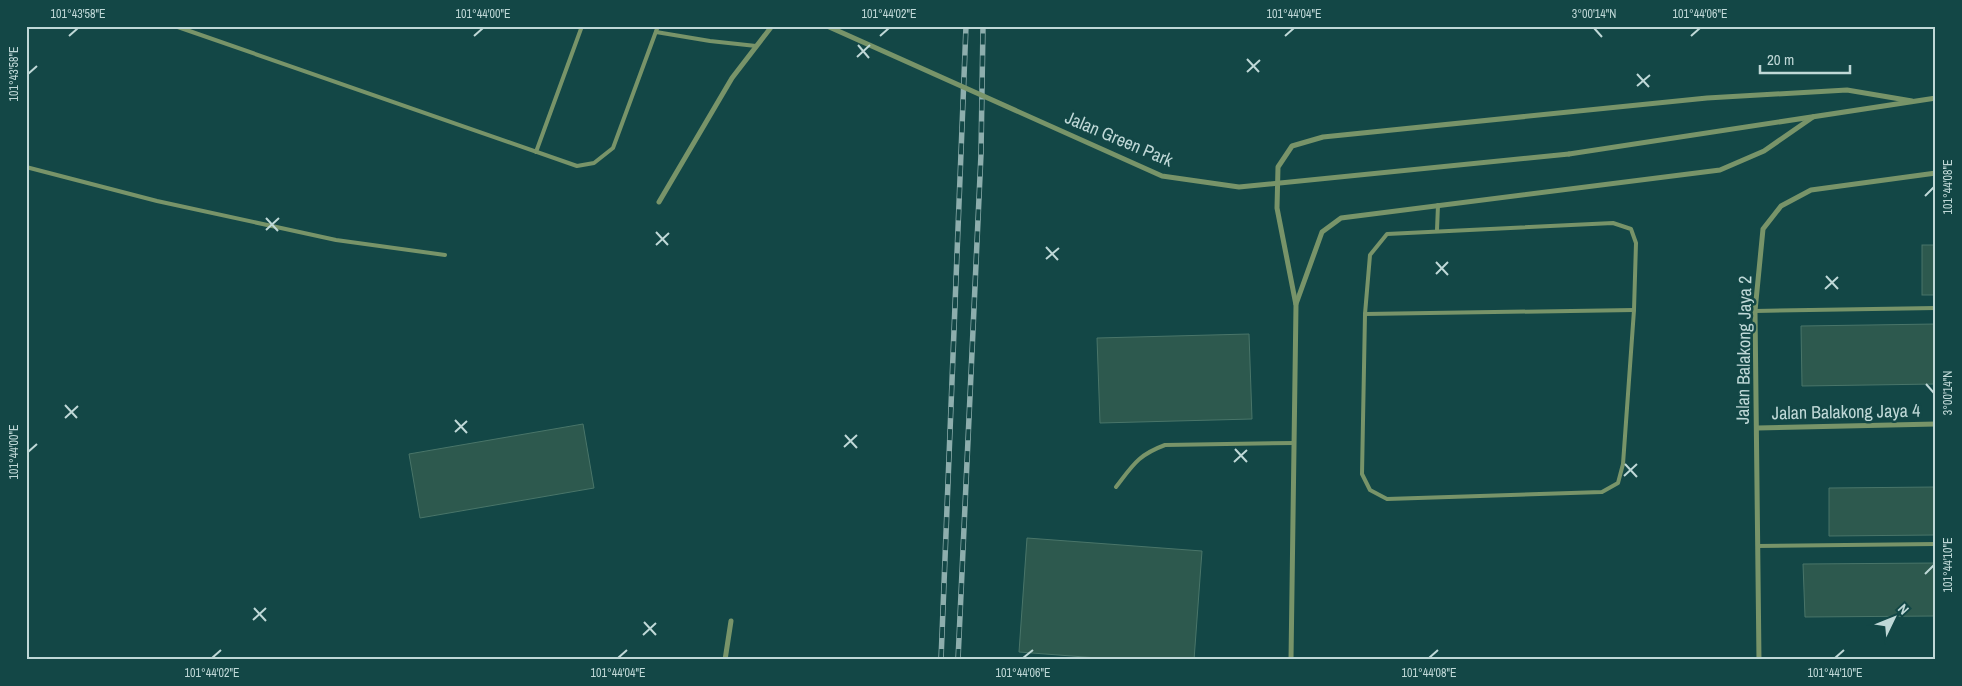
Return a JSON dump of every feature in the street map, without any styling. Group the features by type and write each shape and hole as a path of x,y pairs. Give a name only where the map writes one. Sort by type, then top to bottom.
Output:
{"street":[{"path":"659,202 732,78 772,26"},
{"name":"Jalan Green Park","path":"827,26 1162,176 1239,187 1568,154 1912,101"},
{"path":"1291,660 1296,304 1277,208 1278,167 1292,146 1323,137 1707,98 1847,90 1912,101 1936,98"},
{"path":"1296,304 1322,232 1341,218 1720,170 1764,151 1813,117"},
{"name":"Jalan Balakong Jaya 2","path":"1759,660 1755,311 1763,229 1781,206 1811,190 1936,173"},
{"name":"Jalan Balakong Jaya 4","path":"1757,428 1936,424"},
{"path":"724,660 731,621"}],"lane":[{"path":"176,26 577,166 594,163 614,148 658,26"},
{"path":"536,152 582,26"},
{"path":"656,32 756,46"},
{"path":"26,167 157,201 336,240 445,255"},
{"path":"1437,230 1438,205"},
{"path":"1613,223 1631,229 1636,242 1634,310 1624,464 1618,483 1602,492 1387,500 1370,490 1362,474 1365,314 1370,255 1387,234 1437,230 1613,223"},
{"path":"1755,311 1936,308"},
{"path":"1365,314 1634,310"},
{"path":"1116,487 1137,460 1148,452 1165,445 1294,443"},
{"path":"1758,546 1936,544"}],"building":[{"path":"1922,245 1936,245 1936,295 1922,295"},
{"path":"1936,324 1936,384 1802,386 1801,326"},
{"path":"1249,334 1252,419 1100,423 1097,338"},
{"path":"583,424 594,488 420,518 409,454"},
{"path":"1936,487 1936,535 1829,536 1829,488"},
{"path":"1027,538 1202,551 1194,660 1124,660 1019,652"},
{"path":"1936,563 1936,616 1805,617 1803,564"}],"railway":[{"path":"941,660 966,26"},
{"path":"958,660 981,154 983,26"}]}
